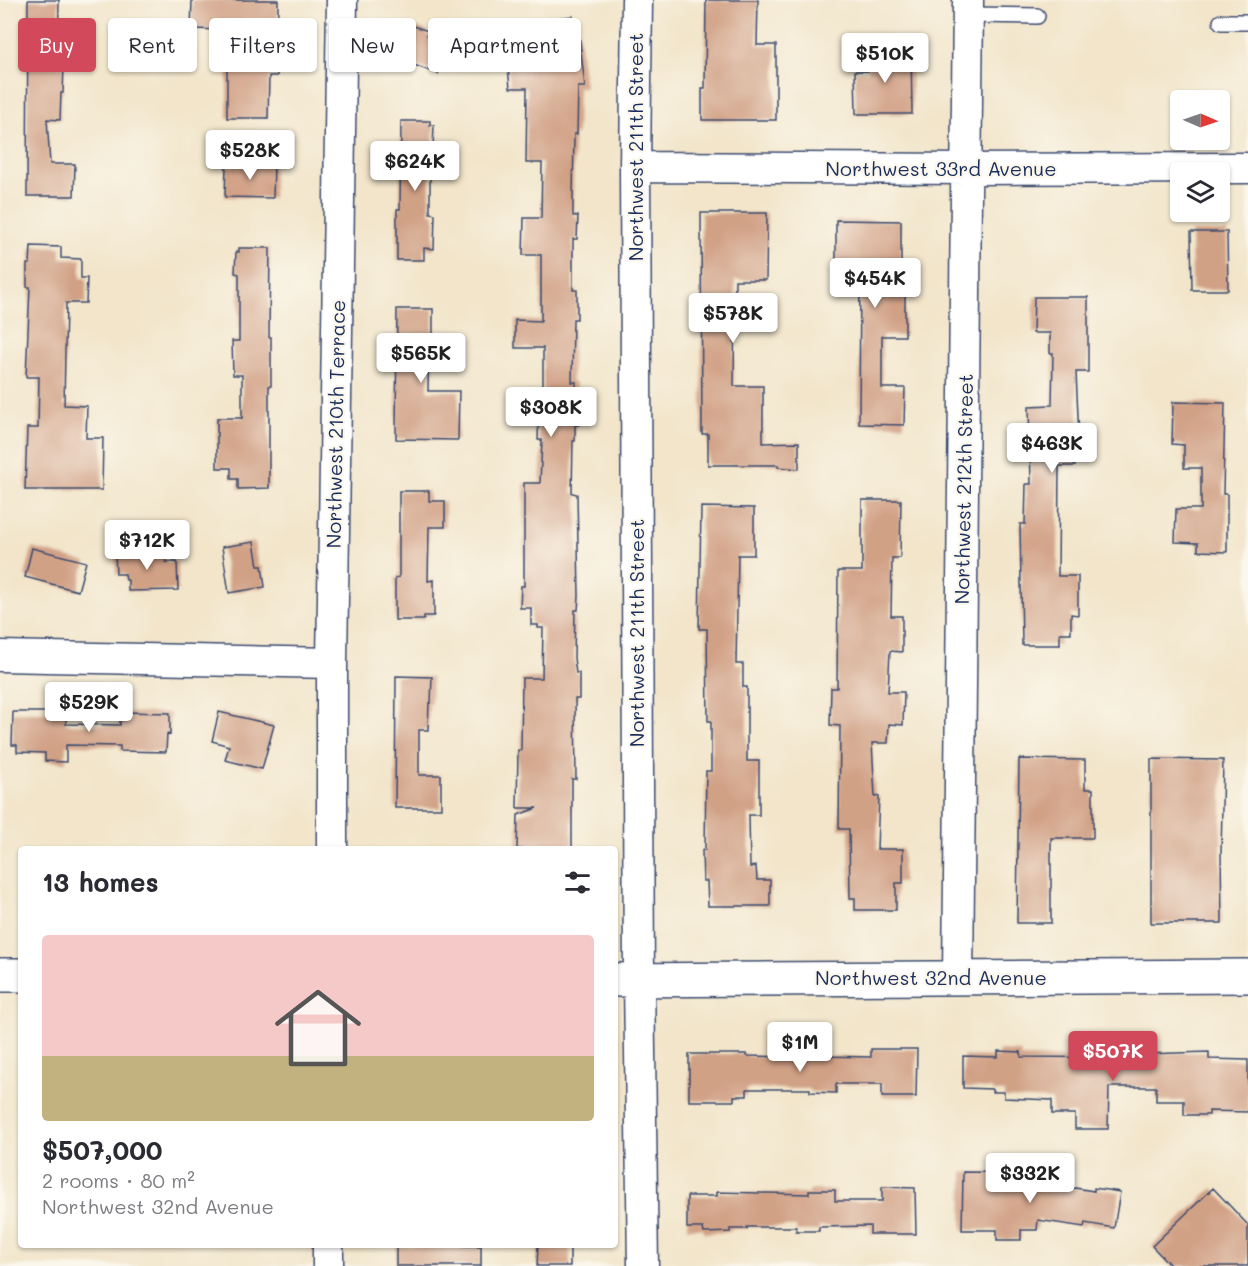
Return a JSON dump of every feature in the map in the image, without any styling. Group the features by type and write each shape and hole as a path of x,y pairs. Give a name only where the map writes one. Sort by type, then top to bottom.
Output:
{"street":[{"name":"Northwest 210th Terrace","path":"332,846 332,663 342,0"},
{"name":"Northwest 211th Street","path":"637,0 627,980 643,1266"},
{"name":"Northwest 212th Street","path":"958,977 968,7"},
{"name":"Northwest 33rd Avenue","path":"635,167 1248,168"},
{"path":"0,656 332,663"},
{"path":"0,975 18,975"},
{"name":"Northwest 32nd Avenue","path":"627,980 1248,976"},
{"path":"328,1248 328,1266"}],"lane":[{"path":"968,7 1037,16"},
{"path":"1221,22 1248,22"}],"building":[{"path":"28,0 59,0 59,18 28,18"},
{"path":"192,0 278,0 278,18 209,18 209,30 197,29 197,18 191,18"},
{"path":"706,0 758,0 757,45 776,45 776,120 702,120 702,88 705,88"},
{"path":"416,27 428,31 428,70 416,66"},
{"path":"911,49 912,114 856,114 855,71 868,71 868,50"},
{"path":"581,52 585,87 578,87 577,134 574,134 573,216 578,216 577,239 573,239 573,290 577,290 577,319 573,319 572,382 576,382 576,398 579,398 579,425 575,425 575,441 573,441 572,493 577,494 579,596 578,610 575,610 574,658 576,673 579,673 579,699 575,699 576,779 572,779 572,846 517,846 518,815 537,808 517,808 522,678 542,678 543,628 531,625 531,608 520,608 521,586 524,586 524,483 540,483 542,440 538,440 539,410 543,410 543,348 515,348 515,320 541,321 541,255 523,255 524,218 541,218 542,163 526,163 527,88 510,88 508,72 581,72"},
{"path":"28,72 64,72 60,120 47,119 50,164 75,164 74,196 27,196"},
{"path":"227,72 277,72 277,76 269,76 268,118 227,118"},
{"path":"401,121 430,121 430,125 434,125 433,147 430,147 430,213 435,214 434,249 424,248 424,260 397,260"},
{"path":"251,162 274,163 273,198 225,197 226,166 251,166"},
{"path":"701,213 767,213 766,280 735,280 734,386 763,386 763,443 799,442 799,469 778,467 778,465 708,465 708,434 702,434"},
{"path":"836,220 901,221 901,296 905,296 905,336 882,336 882,388 905,388 904,425 859,424 860,275 836,275"},
{"path":"1191,232 1227,232 1228,290 1192,290"},
{"path":"31,246 61,247 61,258 81,259 81,278 87,278 86,303 66,303 64,405 87,406 86,438 103,438 102,490 25,490 27,428 38,428 39,377 26,377 30,287 27,287 27,264 30,264"},
{"path":"239,248 270,248 269,488 238,489 238,479 231,479 231,468 217,468 217,418 242,418 242,375 233,375 232,341 239,341 239,274 235,273 236,252 239,252"},
{"path":"1034,297 1088,297 1088,372 1076,372 1079,438 1074,439 1075,466 1059,466 1058,576 1078,576 1078,615 1071,614 1071,633 1060,633 1060,645 1022,645 1020,524 1025,524 1026,484 1031,484 1029,406 1052,405 1053,353 1050,353 1050,333 1033,333"},
{"path":"397,309 433,309 433,336 429,336 428,391 459,391 458,440 396,439"},
{"path":"1173,402 1225,403 1223,494 1227,494 1227,552 1198,551 1198,543 1175,542 1176,509 1201,509 1201,468 1184,468 1184,445 1172,444"},
{"path":"399,491 429,491 429,501 445,501 445,527 429,527 428,581 434,580 434,616 424,616 424,620 395,620 395,578 399,577"},
{"path":"862,500 901,500 900,558 892,558 891,616 902,616 902,652 890,651 888,692 904,692 903,725 889,724 888,743 872,743 875,797 879,796 877,849 903,849 903,883 896,883 896,910 855,910 855,898 850,898 849,829 839,829 840,726 830,725 831,688 837,688 838,571 862,571"},
{"path":"701,507 754,508 754,555 738,555 736,664 743,664 743,687 747,687 747,761 759,761 759,815 749,815 750,867 756,866 757,880 770,880 770,906 708,906 707,881 703,881 702,850 705,850 706,771 711,771 711,721 708,721 707,629 699,629"},
{"path":"254,542 258,566 262,566 265,587 229,593 222,547"},
{"path":"32,548 86,562 78,591 25,577"},
{"path":"115,552 166,552 166,562 177,562 178,590 128,591 128,580 125,574 116,574"},
{"path":"396,676 432,677 428,730 419,730 419,775 441,775 441,808 395,808"},
{"path":"13,712 66,712 66,724 120,725 120,712 170,713 170,735 167,734 166,752 120,751 120,746 66,745 66,762 45,761 45,753 17,752 17,745 12,745"},
{"path":"219,712 274,725 262,769 225,760 229,746 212,741"},
{"path":"1019,759 1085,760 1085,789 1093,789 1093,838 1051,838 1051,923 1017,923"},
{"path":"1151,759 1223,760 1222,923 1151,923"},
{"path":"871,1049 917,1049 916,1097 882,1097 882,1084 836,1084 836,1093 810,1092 810,1089 747,1089 747,1096 734,1096 734,1101 689,1101 689,1054 797,1057 797,1051 819,1051 819,1056 871,1057"},
{"path":"998,1051 1021,1052 1021,1057 1144,1058 1144,1054 1209,1052 1209,1059 1248,1060 1248,1112 1209,1111 1209,1115 1184,1115 1184,1101 1156,1101 1156,1087 1109,1087 1108,1129 1075,1129 1075,1114 1052,1114 1052,1100 1004,1098 1004,1092 992,1092 992,1089 963,1088 963,1056 998,1057"},
{"path":"963,1172 1038,1173 1038,1182 1094,1191 1094,1188 1120,1192 1114,1228 1085,1223 1084,1227 1038,1220 1037,1230 1021,1230 1021,1240 997,1240 997,1230 962,1230"},
{"path":"882,1187 915,1188 916,1234 870,1234 870,1226 819,1227 819,1231 796,1231 796,1227 747,1227 747,1229 730,1229 730,1232 704,1233 703,1228 687,1228 687,1196 717,1196 717,1192 809,1194 809,1190 835,1190 835,1201 882,1201"},
{"path":"1213,1188 1248,1225 1248,1266 1171,1266 1152,1246"},
{"path":"396,1248 481,1248 481,1266 396,1266"},
{"path":"538,1248 570,1248 570,1266 537,1266"}]}
